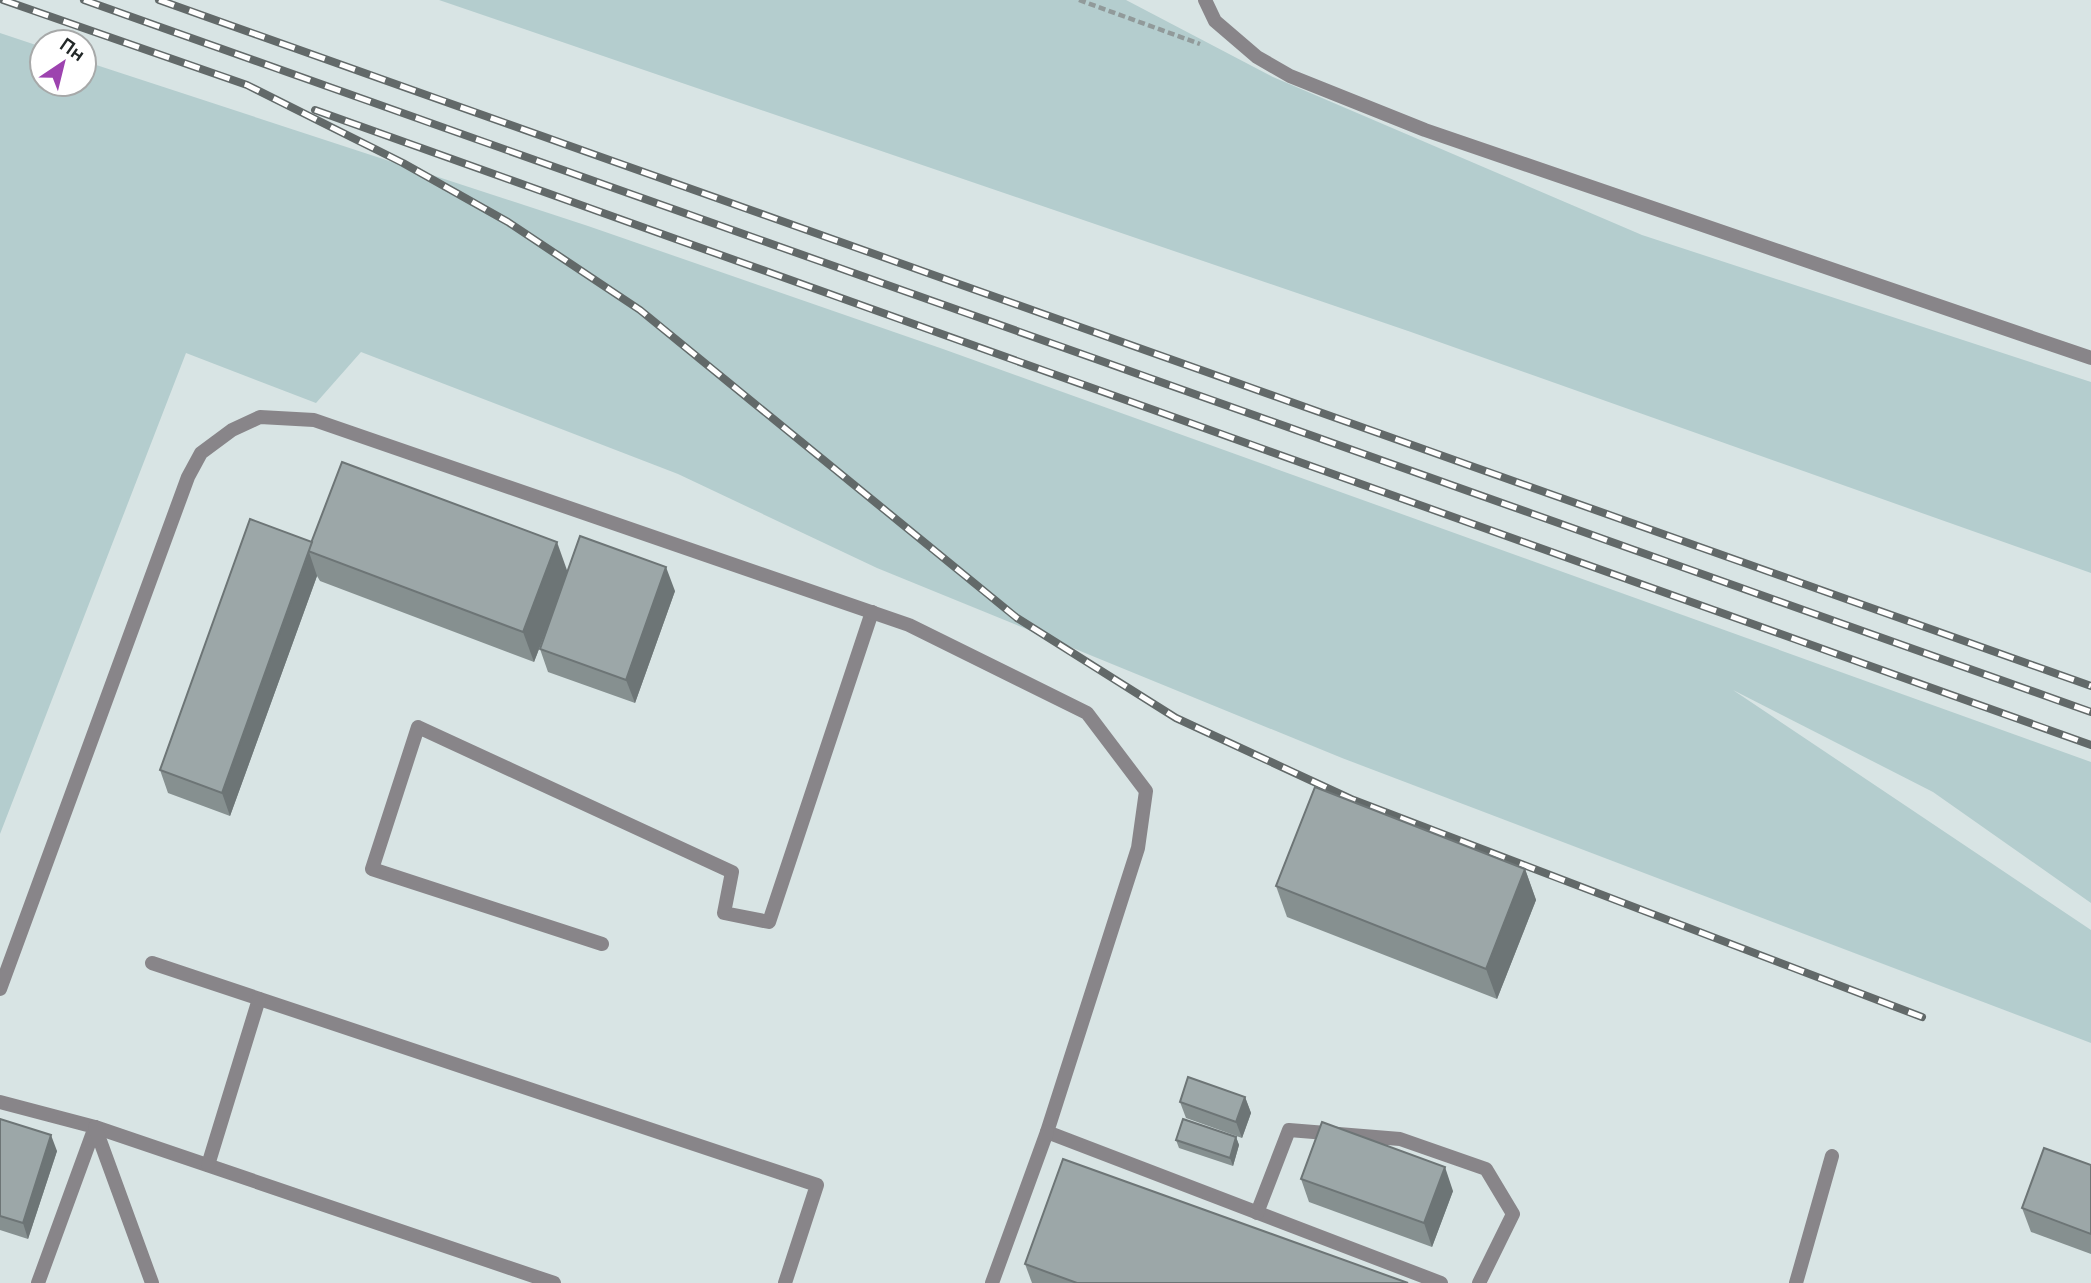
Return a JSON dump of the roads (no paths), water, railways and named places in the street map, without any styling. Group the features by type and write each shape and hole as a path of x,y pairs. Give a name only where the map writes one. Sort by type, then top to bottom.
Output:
{"lane":[{"path":"1205,0 1216,21 1257,57 1290,76 1425,130 2091,358"},
{"path":"0,989 188,477 201,453 232,430 260,417 314,420 909,625 1087,713 1146,791 1138,848 1047,1132 992,1283"},
{"path":"602,944 372,869 418,727 733,872 724,913 769,922 872,612"},
{"path":"152,963 817,1185 785,1283"},
{"path":"208,1165 259,999"},
{"path":"0,1102 95,1127 554,1283"},
{"path":"37,1283 95,1127"},
{"path":"95,1127 152,1283"},
{"path":"1257,1213 1289,1130 1400,1139 1486,1169 1513,1214 1479,1283"},
{"path":"1047,1132 1441,1283"},
{"path":"1796,1283 1832,1156"}],"railway":[{"path":"3,0 247,85 403,163 508,222 640,310 1017,618 1176,718 1351,799 1922,1017"},
{"path":"84,0 2091,712"},
{"path":"159,0 2091,686"},
{"path":"315,110 2091,745"}]}
